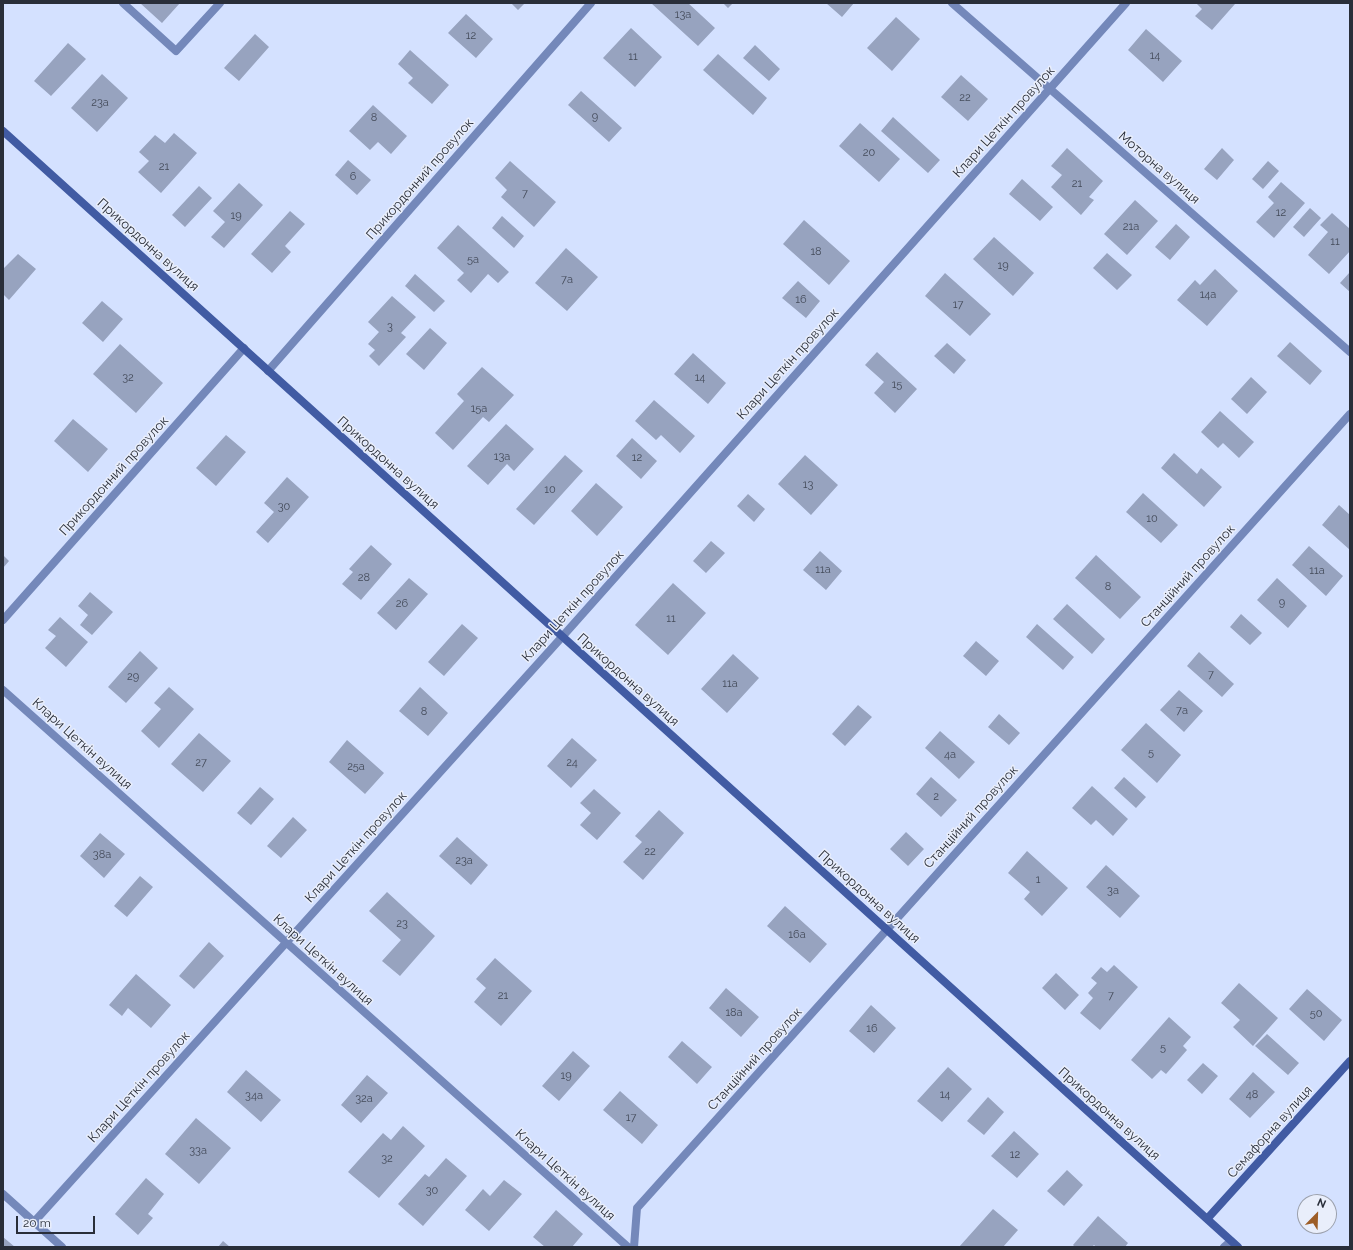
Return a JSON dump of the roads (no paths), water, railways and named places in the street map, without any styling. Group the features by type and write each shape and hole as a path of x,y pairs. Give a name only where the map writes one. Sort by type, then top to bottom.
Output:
{"street":[{"path":"123,3 176,51 220,3"},
{"name":"Прикордонний провулок","path":"268,371 591,3"},
{"name":"Моторна вулиця","path":"952,3 1350,352"},
{"name":"Клари Цеткін провулок","path":"34,1222 562,637 1126,3"},
{"name":"Прикордонна вулиця","path":"3,131 1238,1247"},
{"name":"Прикордонний провулок","path":"3,620 244,348"},
{"name":"Станційний провулок","path":"634,1247 637,1208 1350,414"},
{"name":"Клари Цеткін вулиця","path":"3,690 628,1247"},
{"name":"Семафорна вулиця","path":"1207,1219 1350,1061"},
{"path":"3,1194 62,1247"},
{"path":"1224,1247 1231,1241"}]}
